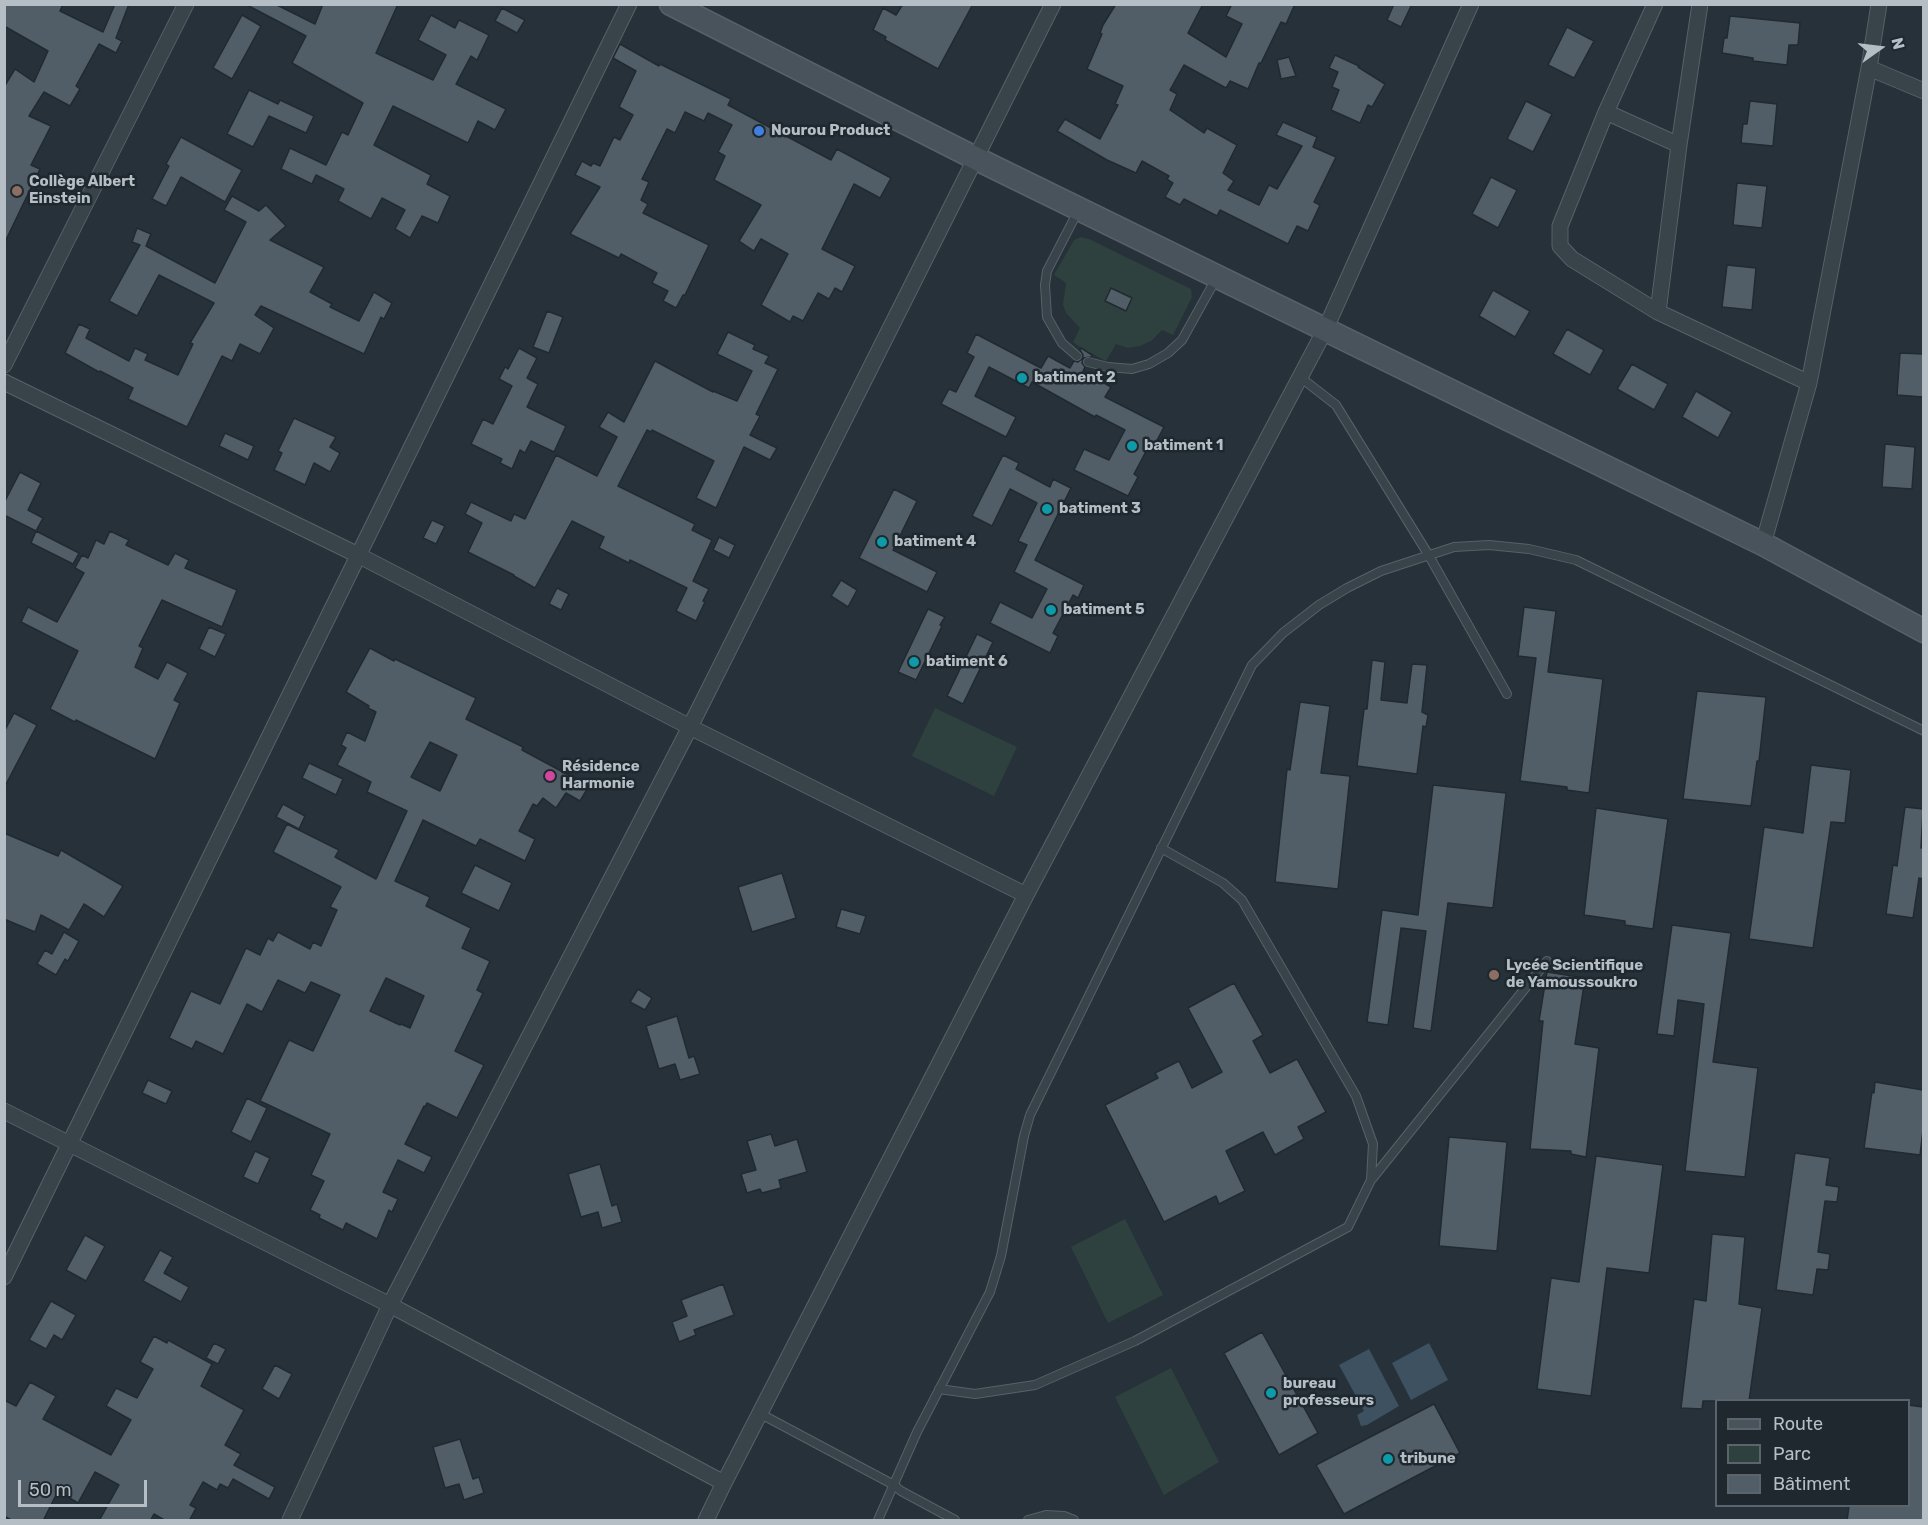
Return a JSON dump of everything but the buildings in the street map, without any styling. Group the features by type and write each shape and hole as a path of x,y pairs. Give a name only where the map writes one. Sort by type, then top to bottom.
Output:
{"street":[{"path":"4,365 186,4"},
{"path":"4,1277 629,4"},
{"path":"671,4 976,159 1763,544 1923,631"},
{"path":"290,1521 390,1305 690,727 1053,4"},
{"path":"706,1521 759,1413 1026,895 1324,330 1471,4"},
{"path":"1655,4 1606,112 1560,226 1560,246 1572,259 1658,312 1809,383"},
{"path":"1658,312 1700,4"},
{"path":"1763,544 1809,383 1869,68 1878,4"},
{"path":"1869,68 1923,91"},
{"path":"1606,112 1679,146"},
{"path":"4,382 358,555 690,727 1026,895"},
{"path":"4,1111 390,1305 724,1483"}],"lane":[{"path":"1077,356 1062,343 1047,317 1045,285 1047,271 1079,209"},
{"path":"1088,362 1132,369 1149,364 1168,353 1182,340 1217,277"},
{"path":"1300,377 1336,405 1428,554 1507,694"},
{"path":"878,1521 917,1432 990,1292 1001,1256 1030,1114 1252,665 1283,633 1328,599 1347,588 1381,571 1428,554 1454,547 1489,545 1529,549 1575,560 1923,731"},
{"path":"1161,848 1223,883 1242,900 1356,1096 1373,1144 1371,1180"},
{"path":"939,1389 975,1394 1035,1385 1135,1341 1348,1227 1371,1180 1547,961"},
{"path":"759,1413 894,1485 955,1521"},
{"path":"1028,1521 1046,1515 1064,1516 1074,1521"}],"green space":[{"path":"1081,237 1191,289 1192,297 1173,335 1162,330 1151,341 1140,346 1128,348 1116,344 1106,361 1073,342 1080,328 1066,313 1063,305 1066,283 1054,275 1074,240"},
{"path":"935,708 1017,747 994,796 912,756"},
{"path":"1125,1219 1163,1295 1108,1323 1071,1247"},
{"path":"1171,1368 1219,1462 1164,1495 1115,1397"}],"water":[{"path":"1429,1343 1448,1380 1411,1400 1392,1363"},
{"path":"1369,1349 1399,1406 1367,1425 1361,1426 1357,1415 1364,1411 1339,1365"}],"place":[{"name":"Nourou Product","path":"759,131"},
{"name":"Collège Albert Einstein","path":"17,191"},
{"name":"batiment 2","path":"1022,378"},
{"name":"batiment 1","path":"1132,446"},
{"name":"batiment 3","path":"1047,509"},
{"name":"batiment 4","path":"882,542"},
{"name":"batiment 5","path":"1051,610"},
{"name":"batiment 6","path":"914,662"},
{"name":"Résidence Harmonie","path":"550,776"},
{"name":"Lycée Scientifique de Yamoussoukro","path":"1494,975"},
{"name":"bureau professeurs","path":"1271,1393"},
{"name":"tribune","path":"1388,1459"}]}
